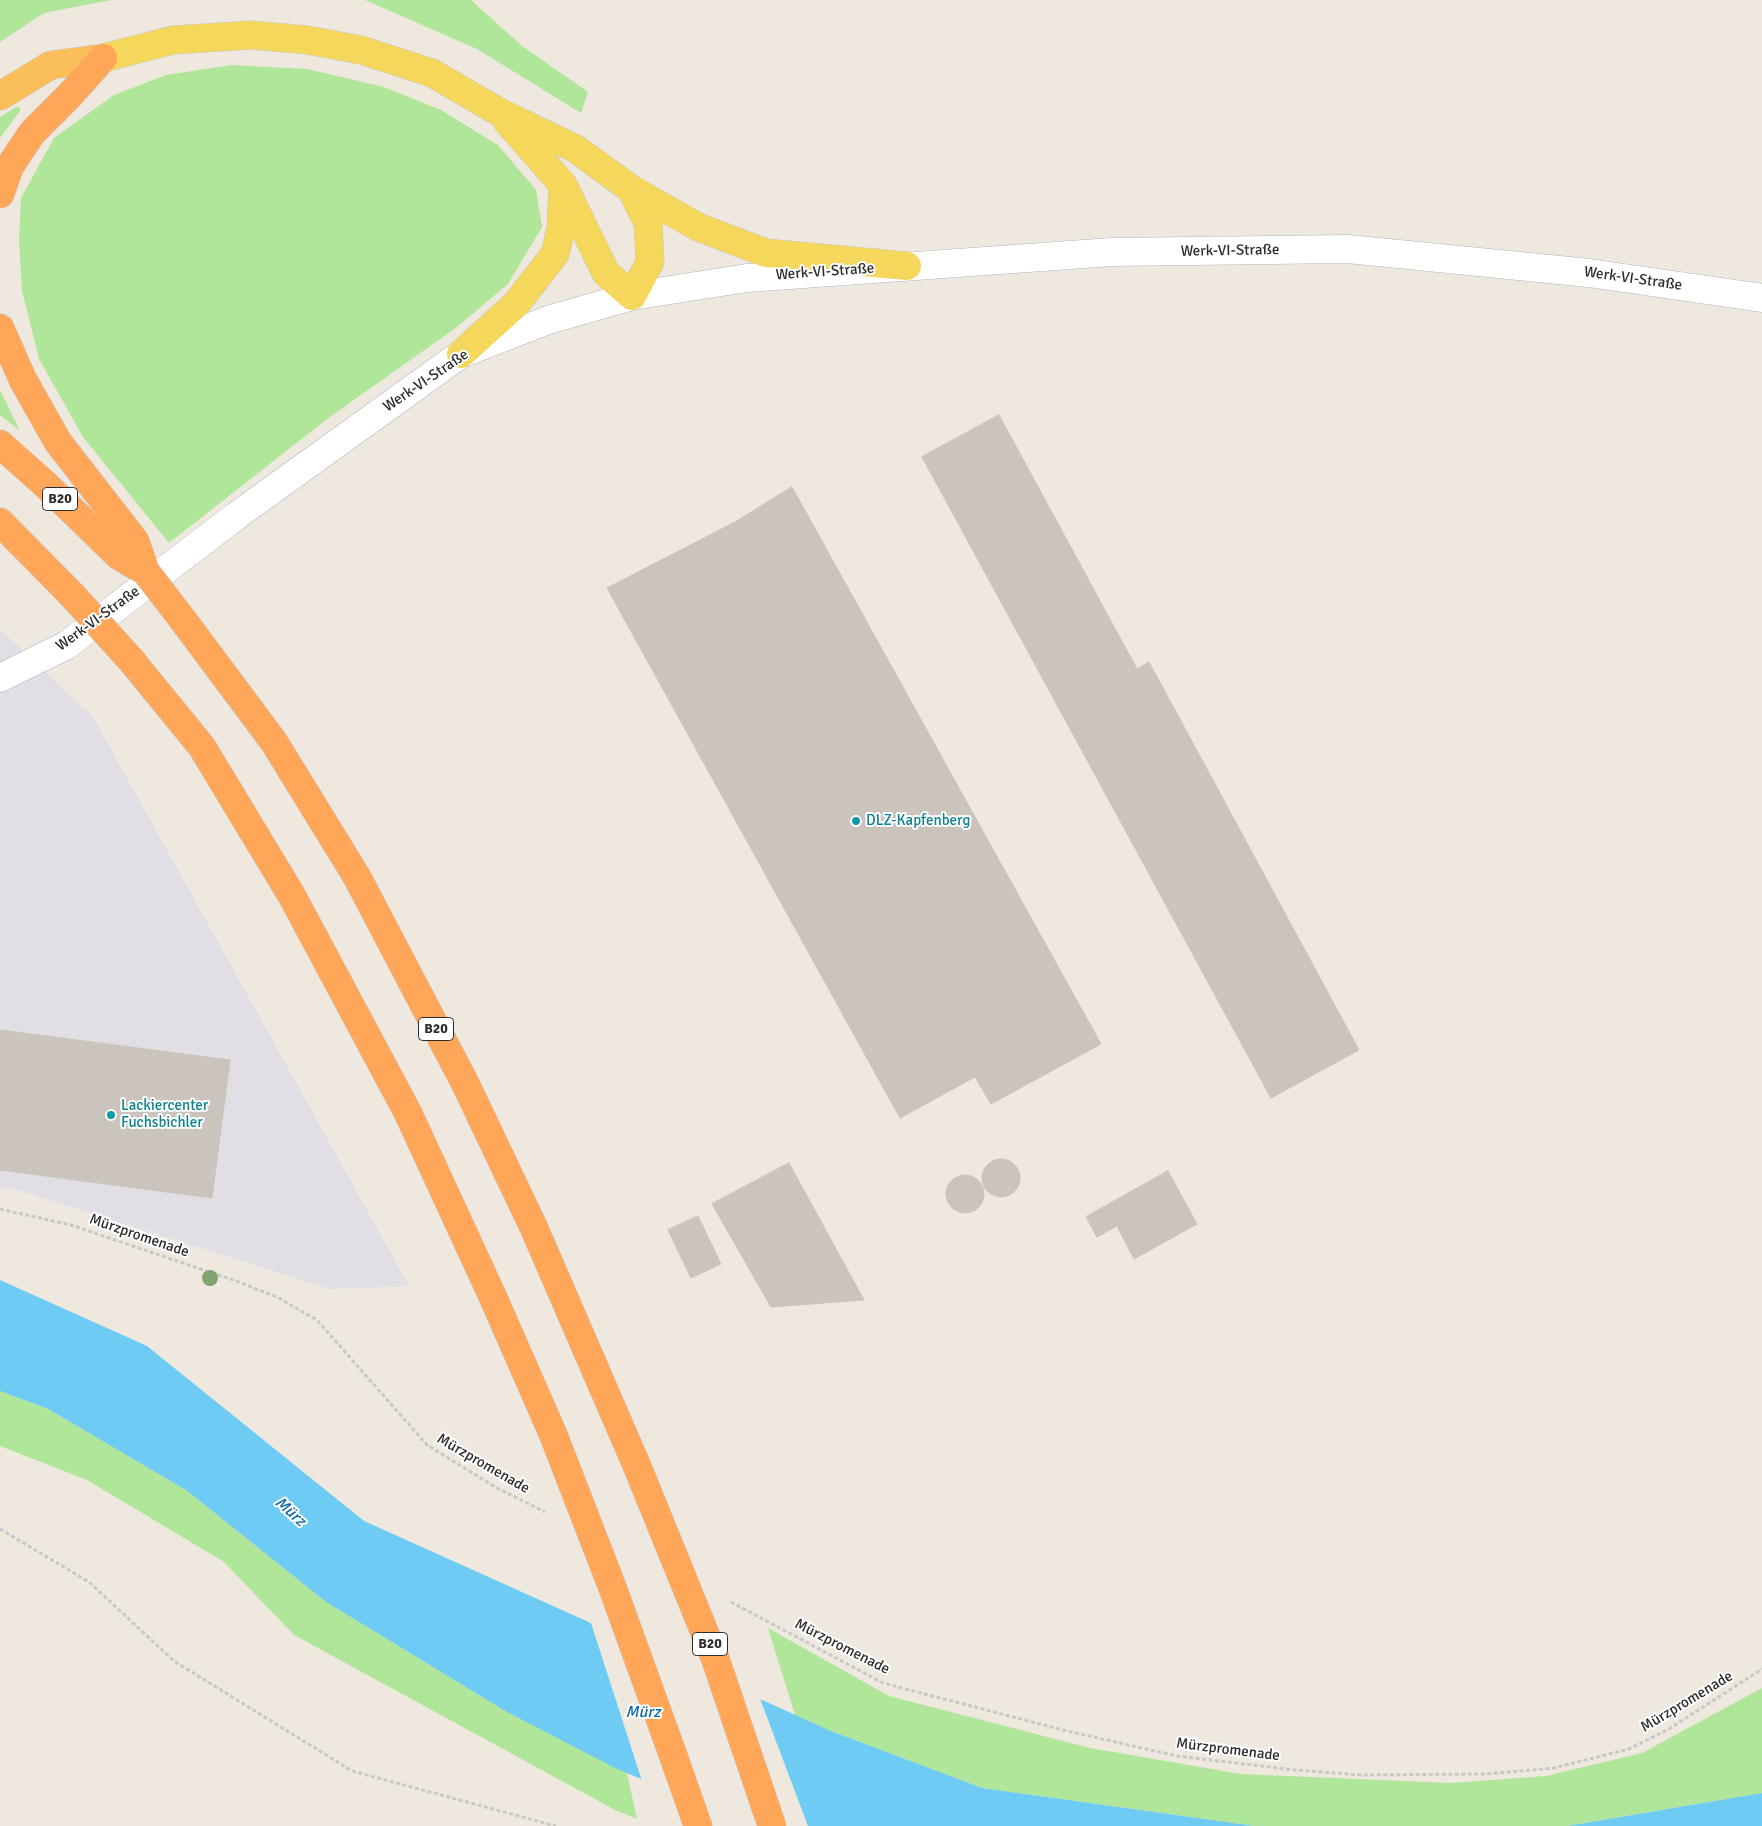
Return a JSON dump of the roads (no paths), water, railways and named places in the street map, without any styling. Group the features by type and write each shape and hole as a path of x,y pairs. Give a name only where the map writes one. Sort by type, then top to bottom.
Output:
{"highway":[{"path":"0,96 51,65 103,58"},
{"path":"0,194 10,166 32,133 103,58"},
{"path":"0,328 23,380 58,442 127,549"},
{"name":"B20","path":"0,444 47,486 127,549 183,620 274,742 357,876 465,1083 534,1228 637,1466 715,1658 772,1826"},
{"path":"0,522 73,596 131,660 202,747 292,896 408,1113 553,1434 613,1589 698,1826"}],"main road":[{"path":"103,58 173,40 252,35 307,40 361,50 432,73 500,112 576,149 631,189 698,227 766,253 907,266"},
{"path":"500,112 563,185 606,273 632,296 650,262 648,223 631,189"},
{"path":"461,354 516,304 555,254 561,228 563,185"},
{"name":"Werk-VI-Straße","path":"0,678 67,645 236,516 461,354 548,320 632,296 747,278 1112,252 1348,249 1589,273 1762,298"}],"water":[{"name":"Mürz","path":"0,1280 147,1346 364,1521 831,1731 982,1788 1255,1826 757,1826 617,1769 507,1712 326,1602 186,1490 48,1409 0,1391"},
{"path":"1762,1793 1762,1826 1567,1826"}],"place":[{"name":"DLZ-Kapfenberg","path":"856,821"},
{"name":"Lackiercenter Fuchsbichler","path":"111,1115"}]}
